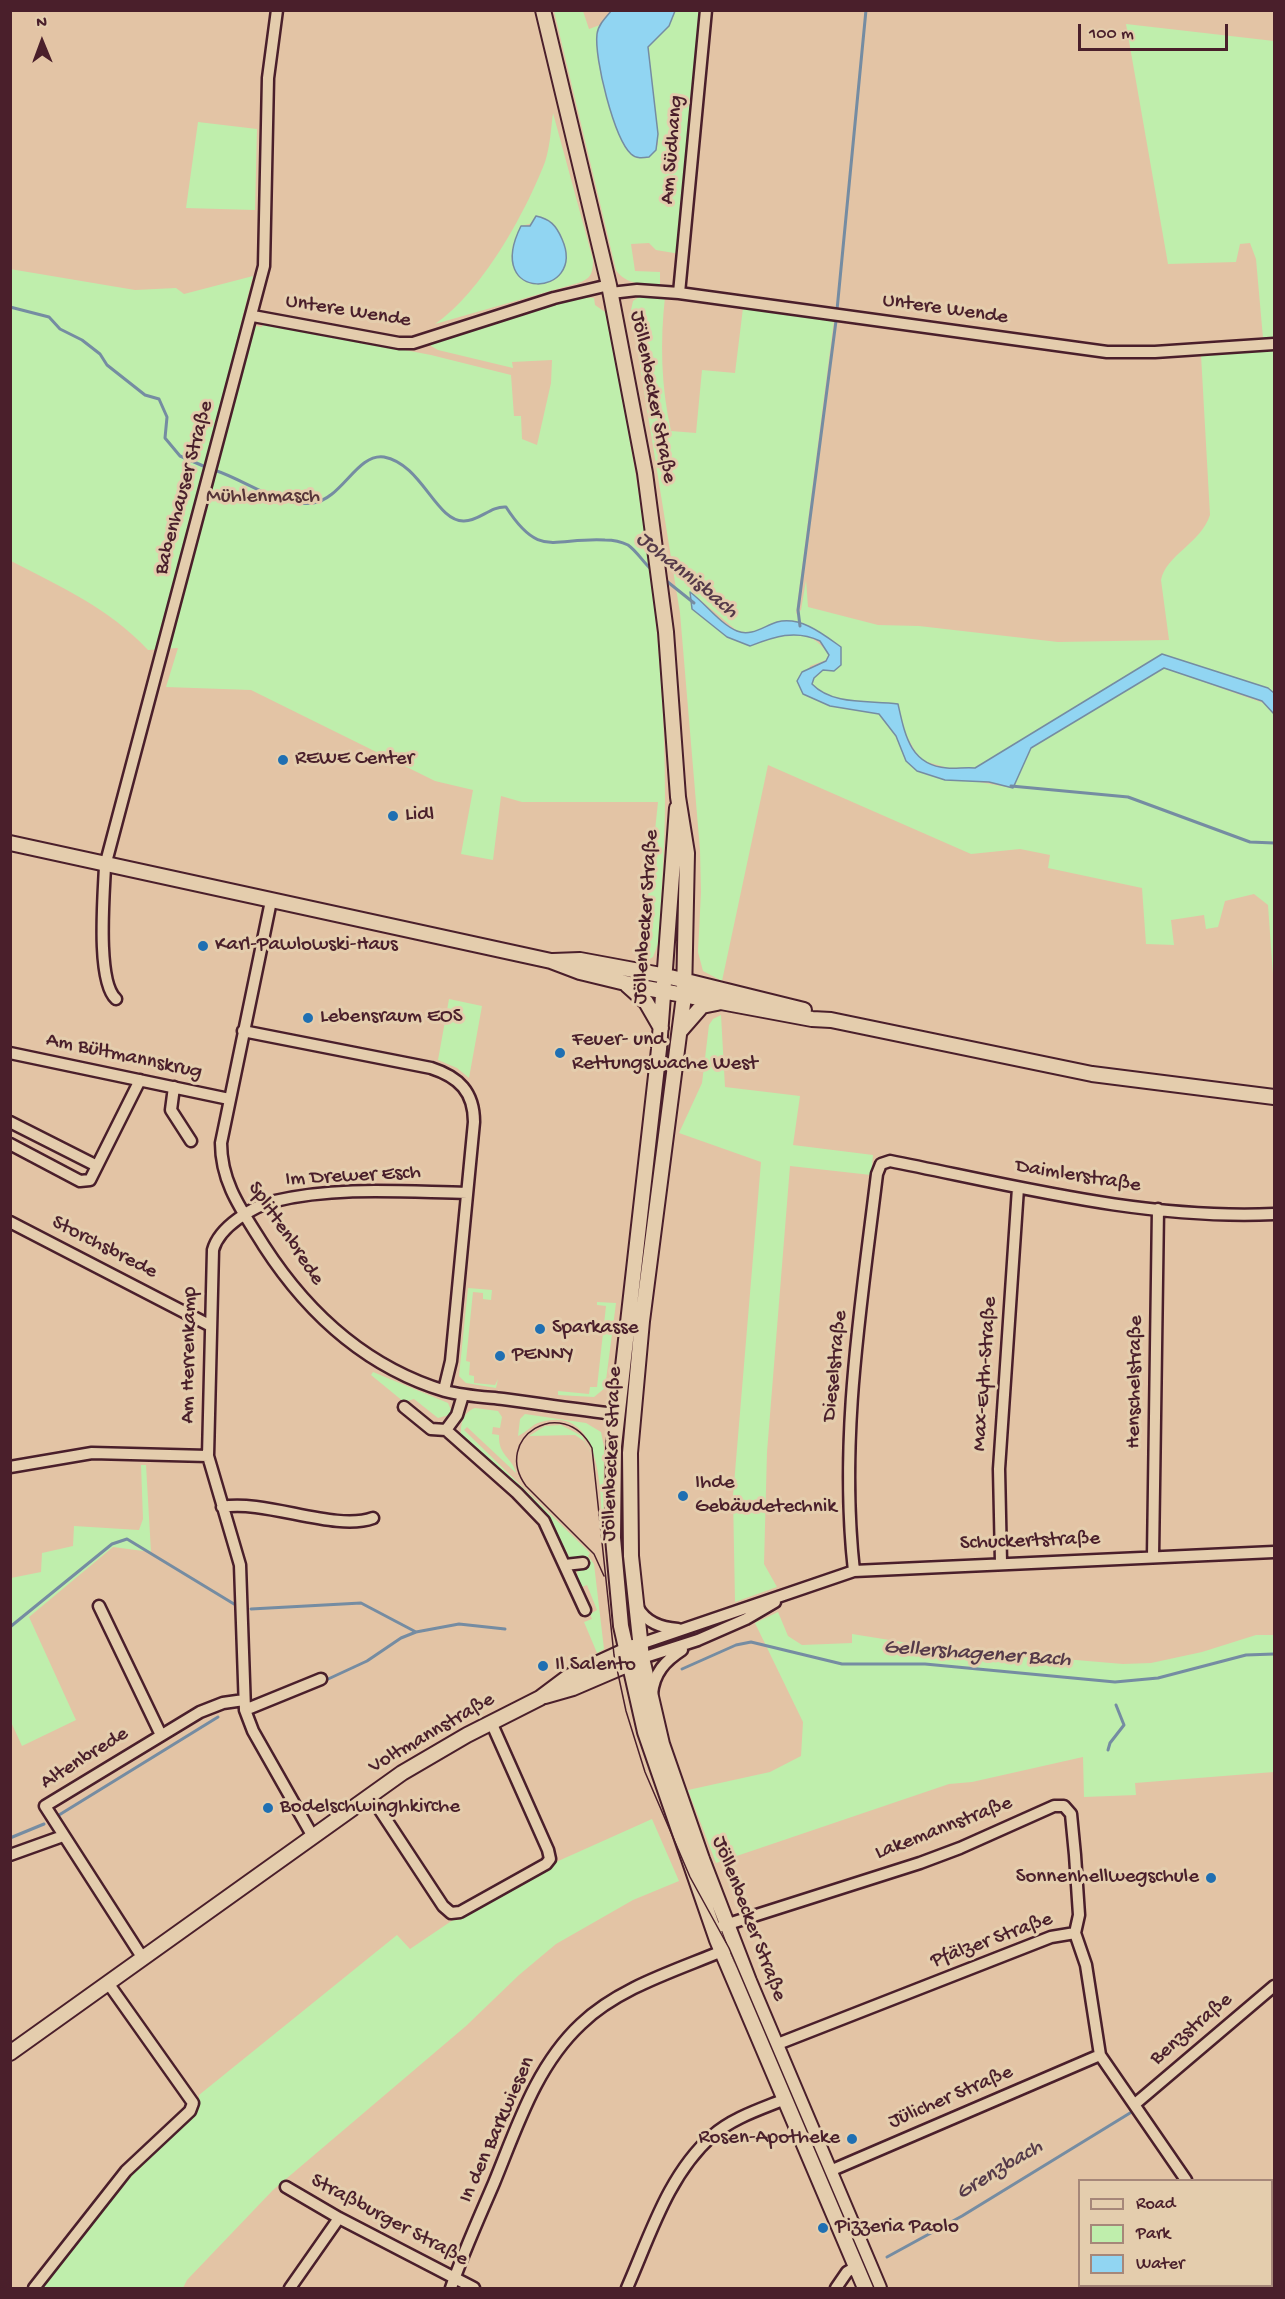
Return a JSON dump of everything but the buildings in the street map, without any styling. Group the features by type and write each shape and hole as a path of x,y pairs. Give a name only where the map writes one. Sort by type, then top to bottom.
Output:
{"main road":[{"name":"Jöllenbecker Straße","path":"543,10 610,289 634,410 654,536 666,632 678,797 684,826 688,874 684,996 659,1183 633,1416 629,1523 635,1601 642,1658 653,1706 689,1824 728,1924 769,2047"},
{"name":"Jöllenbecker Straße","path":"678,797 661,1028 616,1414 612,1528 615,1579 628,1665 652,1753 713,1928 769,2047 862,2264 879,2289"},
{"path":"10,843 105,866 551,961 580,972 664,992 812,1019 831,1020 1082,1072 1275,1096"},
{"path":"551,961 580,960 685,980 814,1012 831,1020"},
{"path":"622,983 646,1002 661,1028"},
{"path":"680,1031 702,1006 719,1003"},
{"name":"Splittenbrede","path":"616,1414 633,1416"},
{"name":"Voltmannstraße","path":"540,1698 568,1677 640,1644"},
{"name":"Voltmannstraße","path":"10,2053 312,1835 434,1753 540,1698 573,1688 642,1658"},
{"name":"Jöllenbecker Straße","path":"862,2264 865,2289"}],"street":[{"name":"Babenhauser Straße","path":"116,999 110,992 103,951 105,866 253,316 264,266 269,55 277,10"},
{"name":"Am Südhang","path":"679,293 706,10"},
{"name":"Untere Wende","path":"253,316 413,344 554,298 610,289 679,293 1107,352 1155,352 1275,344"},
{"name":"Splittenbrede","path":"271,901 221,1143 223,1169 233,1198 286,1277 331,1328 362,1352 389,1368 444,1390 463,1395 616,1414"},
{"path":"243,1031 431,1068 456,1079 467,1089 474,1109 468,1193 451,1361 444,1390"},
{"name":"Am Bültmannskrug","path":"10,1053 229,1099"},
{"path":"10,1144 80,1181 90,1180 141,1080"},
{"path":"174,1087 171,1110 191,1140"},
{"path":"10,1122 98,1166"},
{"name":"Daimlerstraße","path":"879,1167 890,1161 1092,1202 1220,1215 1275,1214"},
{"name":"Dieselstraße","path":"854,1570 849,1494 850,1417 879,1167"},
{"name":"Max-Eyth-Straße","path":"1001,1562 999,1469 1018,1188"},
{"name":"Im Drewer Esch","path":"245,1216 274,1201 320,1194 468,1193"},
{"name":"Henschelstraße","path":"1153,1556 1158,1209"},
{"name":"Am Herrenkamp","path":"245,1216 225,1230 215,1242 208,1456 241,1572 244,1705 253,1731 312,1835"},
{"name":"Storchsbrede","path":"10,1222 211,1326"},
{"path":"446,1430 457,1415 463,1395"},
{"path":"404,1407 431,1429 446,1430 539,1515 552,1535 585,1610"},
{"path":"10,1467 63,1456 92,1453 208,1456"},
{"path":"222,1507 241,1506 352,1522 373,1518"},
{"name":"Schuckertstraße","path":"640,1644 854,1570 1275,1552"},
{"path":"566,1564 583,1563"},
{"name":"Schuckertstraße","path":"642,1658 698,1640 746,1618 791,1593"},
{"path":"635,1601 644,1617 667,1628 681,1630"},
{"name":"Altenbrede","path":"99,1606 161,1735"},
{"name":"Schuckertstraße","path":"653,1706 653,1685 660,1669 671,1658 698,1640"},
{"path":"244,1705 321,1679"},
{"name":"Altenbrede","path":"63,1836 45,1806 200,1712 223,1703 244,1705"},
{"path":"370,1795 443,1906 451,1913 460,1912 546,1864 550,1859 548,1850 491,1722"},
{"name":"Lakemannstraße","path":"713,1928 920,1863 1059,1805 1071,1814 1078,1905 1076,1933"},
{"path":"10,1855 63,1836 142,1957"},
{"name":"Pfälzer Straße","path":"769,2047 1050,1938 1076,1933 1086,1965 1100,2055 1185,2179"},
{"name":"In den Barkwiesen","path":"453,2283 534,2087 558,2048 581,2023 601,2007 627,1992 735,1945"},
{"path":"34,2289 122,2176 190,2110 194,2103 108,1983"},
{"name":"Benzstraße","path":"1135,2104 1275,1986"},
{"name":"Jülicher Straße","path":"823,2174 1100,2055"},
{"path":"627,2289 676,2178 688,2160 713,2135 746,2115 790,2097"},
{"name":"Straßburger Straße","path":"286,2187 453,2283 474,2289"},
{"path":"290,2289 339,2218"},
{"path":"836,2289 847,2272 862,2264"}],"green space":[{"path":"554,11 583,11 589,29 600,25 597,36 599,65 607,98 621,138 658,145 648,44 661,34 675,11 702,11 680,254 656,250 649,243 631,244 635,271 660,272 660,286 630,281 616,270"},
{"path":"1126,24 1274,41 1274,337 1263,338 1256,259 1250,243 1240,244 1236,262 1168,264"},
{"path":"553,113 593,260 590,275 586,280 578,283 435,324 469,293 514,228 545,162","holes":["533,223 564,266 554,280 531,284 515,264 513,250 521,226"]},
{"path":"198,122 257,129 255,210 186,208"},
{"name":"Mühlenmasch","path":"10,269 135,290 176,288 184,294 253,276 241,323 262,327 263,323 431,355 511,375 514,416 521,416 522,439 537,445 551,383 552,360 512,362 513,368 438,350 431,346 431,342 563,301 579,297 594,298 595,305 605,312 639,493 661,677 664,739 664,835 659,941 653,957 641,964 658,802 522,802 501,796 493,860 461,854 473,790 435,781 251,690 166,687 178,648 148,650 101,610 11,561"},
{"path":"639,297 665,297 662,364 671,431 696,433 702,370 735,373 743,308 834,320 796,614 801,610 806,580 808,607 878,625 919,626 1058,642 1169,640 1161,580 1170,563 1206,525 1210,515 1201,355 1274,349 1274,693 1268,688 1162,655 975,768 948,768 920,760 905,733 898,704 841,699 821,691 812,684 814,678 823,670 834,670 841,658 801,623 780,621 751,633 737,631 691,592 727,637 750,646 793,634 803,635 821,645 829,655 826,660 810,666 803,694 830,706 879,714 896,736 906,761 945,780 962,779 1013,788 1031,748 1164,668 1269,705 1274,714 1274,989 1268,905 1254,894 1225,901 1218,927 1206,929 1204,915 1171,920 1174,945 1146,944 1142,888 1048,868 1050,855 1020,849 971,854 768,765 722,981 703,971 698,952 701,892 700,850 680,613 631,310 633,301"},
{"path":"449,999 482,1006 469,1078 457,1068 438,1060"},
{"path":"721,1015 725,1087 800,1096 793,1145 873,1155 871,1175 790,1166 767,1452 764,1564 777,1587 735,1602 733,1496 761,1162 679,1133 702,1083 709,1025 713,1019"},
{"path":"468,1288 492,1290 491,1300 483,1299 483,1293 473,1292 466,1361 470,1362 469,1375 474,1376 474,1383 495,1385 498,1379 496,1388 466,1383 459,1376"},
{"path":"597,1302 616,1303 605,1388 594,1397 558,1395 558,1391 589,1394 590,1387 597,1387 606,1306 597,1305"},
{"path":"373,1372 448,1403 451,1410 449,1415 438,1418 414,1399 404,1402 371,1375"},
{"path":"475,1408 498,1411 502,1417 500,1428 493,1427 492,1434 499,1435 501,1448 516,1473 467,1427 464,1430 590,1553 588,1556 594,1564 604,1649 597,1653 584,1622 592,1619 590,1614 597,1610 587,1585 579,1588 577,1571 587,1566 587,1558 570,1559 551,1521 461,1437 463,1420"},
{"path":"525,1414 586,1423 601,1432 604,1447 603,1547 600,1485 589,1443 579,1428 563,1420 538,1423 518,1436 520,1419"},
{"path":"561,1425 582,1436 592,1456 584,1441 575,1435 529,1436 545,1426"},
{"path":"141,1465 146,1465 151,1552 113,1547 29,1617 76,1720 22,1746 11,1722 11,1578 41,1572 42,1553 73,1546 74,1526 139,1530 143,1519"},
{"path":"778,1612 788,1636 802,1645 852,1643 852,1634 946,1649 1123,1664 1151,1663 1202,1652 1256,1635 1274,1635 1274,1772 1135,1783 1136,1795 1084,1797 1083,1757 972,1782 949,1784 716,1863 688,1790 770,1772 801,1756 803,1722 755,1623"},
{"path":"652,1819 679,1881 633,1900 556,1944 519,1975 466,2026 273,2190 187,2280 183,2288 41,2288 129,2176 195,2114 199,2105 199,2095 397,1935 410,1949 450,1922 556,1862"}],"water":[{"path":"612,10 675,11 669,26 648,47 658,134 656,150 649,157 635,157 631,154 618,132 606,97 599,61 597,34 601,24"},
{"path":"536,216 552,223 557,230 562,239 566,259 561,273 550,281 537,284 524,280 515,269 513,251 521,226 530,226"},
{"path":"690,592 725,624 737,631 752,632 777,622 786,621 811,627 827,637 841,647 841,665 834,671 823,670 814,678 812,684 830,696 841,699 898,704 903,727 911,746 917,755 935,766 975,768 1162,654 1268,688 1274,693 1274,714 1262,701 1164,668 1031,748 1013,788 989,782 945,780 917,771 906,761 896,736 879,714 830,706 803,694 797,681 802,672 826,661 829,655 820,641 802,635 793,635 776,637 750,646 727,637 692,609"}],"waterway":[{"path":"837,310 866,10"},
{"name":"Johannisbach","path":"10,307 49,317 60,329 82,340 100,354 107,365 145,395 159,399 167,417 165,438 180,456 208,468"},
{"path":"800,626 798,610 836,321"},
{"name":"Johannisbach","path":"214,470 275,497 287,501 313,503 333,494 366,462 384,457 409,470 436,503 454,519 464,521 475,519 500,507 506,507 518,524 539,540 620,542 632,548 654,572"},
{"name":"Johannisbach","path":"664,579 694,603"},
{"path":"1011,786 1128,797 1250,842 1274,843"},
{"path":"10,1627 112,1544 127,1539 234,1604"},
{"path":"251,1609 361,1603 416,1632"},
{"name":"Gellershagener Bach","path":"326,1680 367,1661 401,1638 416,1632 459,1624 505,1629"},
{"name":"Gellershagener Bach","path":"682,1669 736,1645 751,1642 842,1664 925,1664 1115,1682 1158,1678 1246,1655 1274,1654"},
{"path":"1108,1750 1110,1743 1124,1725 1116,1705"},
{"name":"Gellershagener Bach","path":"59,1815 218,1717"},
{"name":"Gellershagener Bach","path":"10,1838 44,1824"},
{"name":"Grenzbach","path":"887,2257 962,2216 1130,2113"}],"tram line":[{"path":"604,1576 594,1554 526,1486 518,1468 517,1452 524,1438 535,1428 549,1423 565,1424 579,1432 592,1448 614,1655 626,1711 645,1772 690,1877 729,1948 874,2288"}],"place":[{"name":"REWE Center","path":"283,760"},
{"name":"Lidl","path":"393,816"},
{"name":"Karl-Pawlowski-Haus","path":"203,946"},
{"name":"Lebensraum EOS","path":"308,1018"},
{"name":"Feuer- und Rettungswache West","path":"560,1053"},
{"name":"Sparkasse","path":"540,1329"},
{"name":"PENNY","path":"500,1356"},
{"name":"Ihde Gebäudetechnik","path":"683,1496"},
{"name":"Il Salento","path":"543,1666"},
{"name":"Bodelschwinghkirche","path":"268,1808"},
{"name":"Sonnenhellwegschule","path":"1211,1878"},
{"name":"Rosen-Apotheke","path":"852,2139"},
{"name":"Pizzeria Paolo","path":"823,2228"}]}
